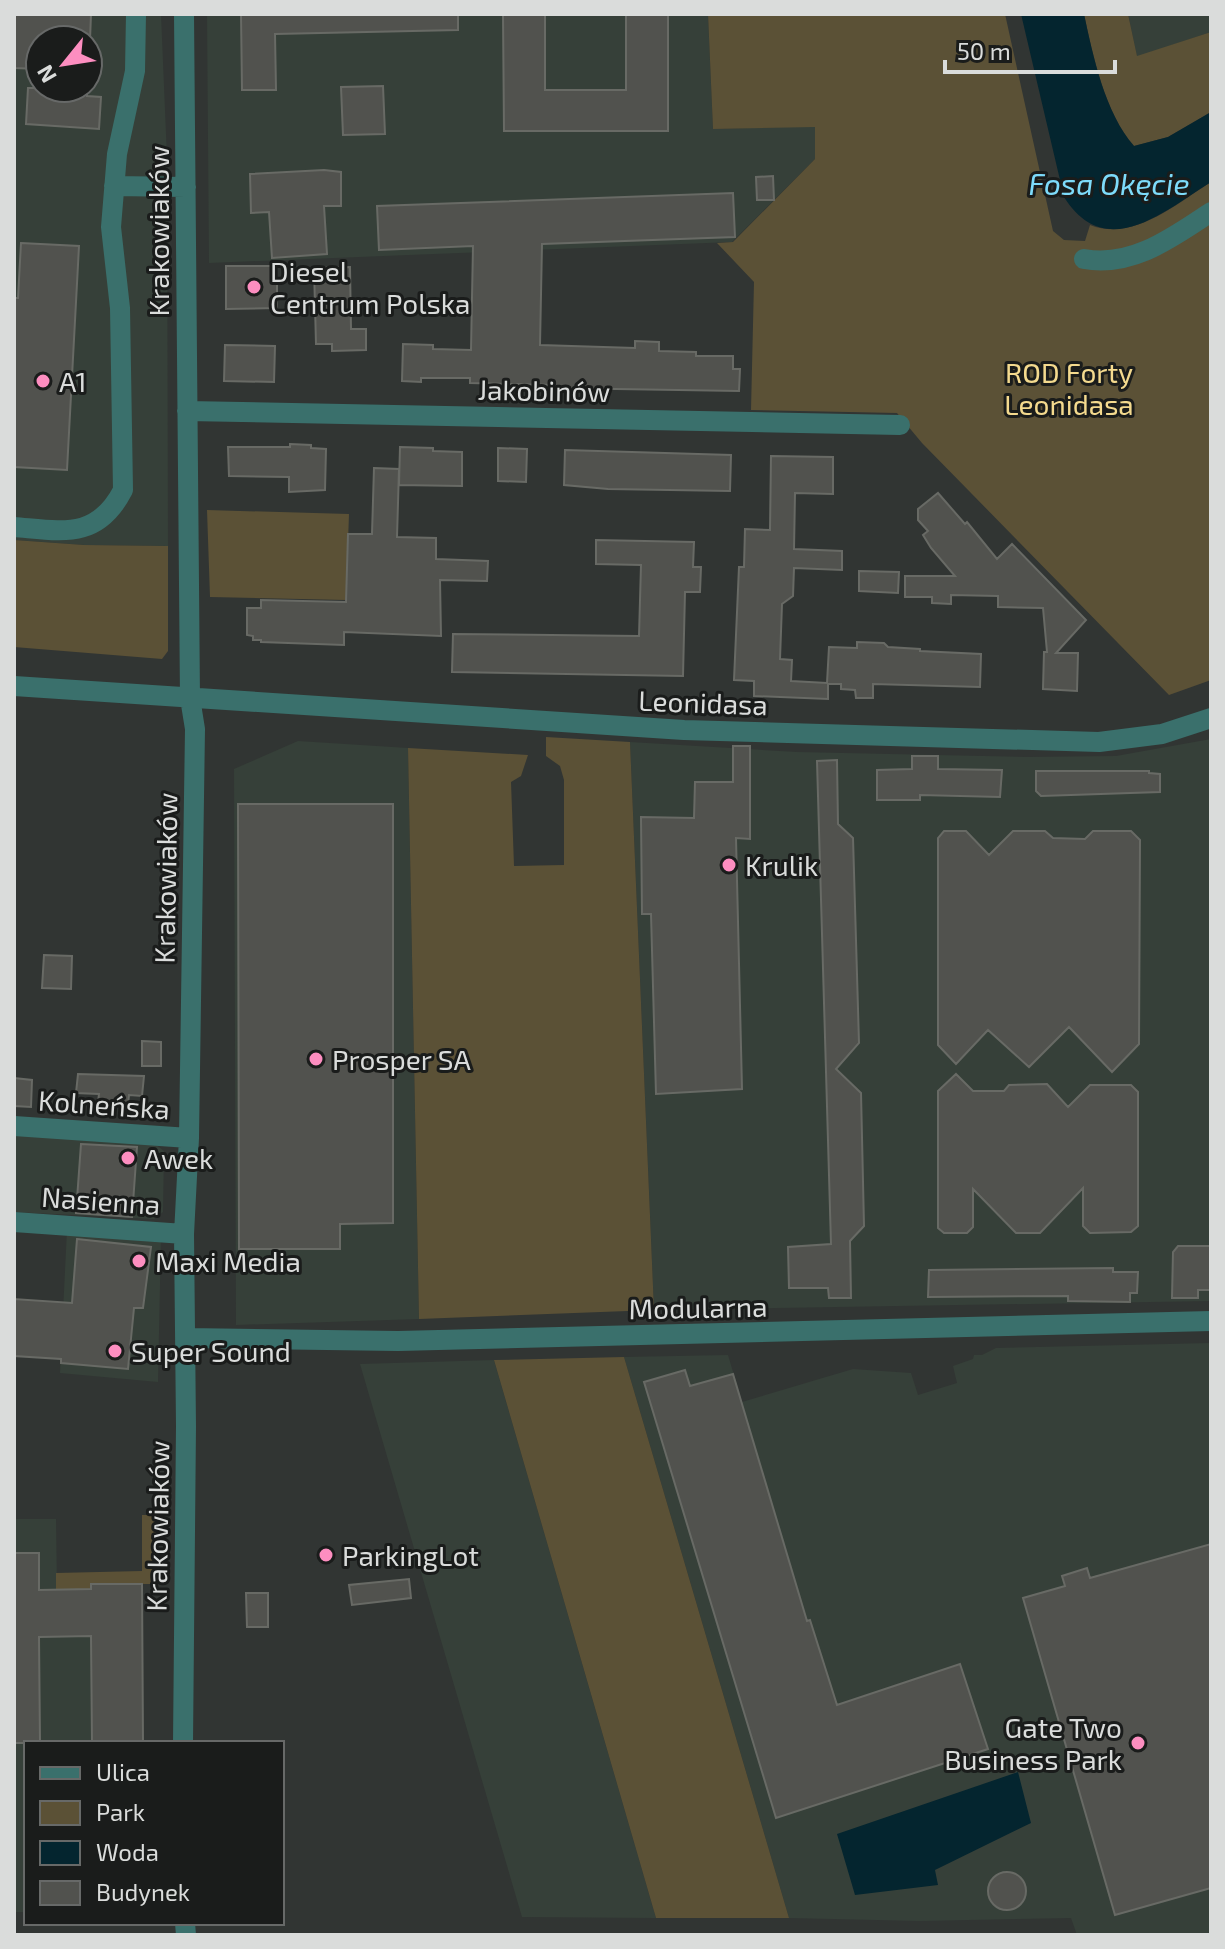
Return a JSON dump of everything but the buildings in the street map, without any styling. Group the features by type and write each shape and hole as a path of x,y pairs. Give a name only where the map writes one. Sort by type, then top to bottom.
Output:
{"street":[{"path":"14,527 84,529 113,510 123,490 120,308 111,227 117,154 135,71 136,14"},
{"name":"Krakowiaków","path":"183,1741 184,1234 189,1138 195,729 190,698 184,14"},
{"path":"114,186 186,187"},
{"path":"1084,259 1119,260 1150,250 1211,212"},
{"name":"Jakobinów","path":"187,411 900,425"},
{"name":"Leonidasa","path":"14,686 684,730 1099,742 1162,734 1211,718"},
{"name":"Kolneńska","path":"14,1126 189,1138"},
{"name":"Nasienna","path":"14,1222 184,1234"},
{"name":"Modularna","path":"186,1338 412,1341 1211,1321"}],"shaded area":[{"path":"14,14 161,14 167,158 168,546 14,540"},
{"path":"207,14 708,14 713,129 815,126 815,159 732,242 209,263"},
{"path":"1128,14 1211,14 1211,32 1137,57"},
{"path":"1211,739 1211,1301 654,1310 630,742 797,752 1027,757 1116,756"},
{"name":"Prosper SA","path":"298,741 408,748 419,1319 236,1325 234,769"},
{"path":"14,1134 155,1144 164,1151 163,1212 154,1219 14,1212"},
{"path":"67,1230 161,1236 158,1382 60,1373"},
{"path":"1211,1343 1211,1935 1077,1935 1071,1918 920,1921 789,1918 624,1357 728,1355 742,1402 853,1369 911,1373 918,1395 957,1383 953,1366 996,1348"},
{"path":"494,1360 656,1918 522,1917 360,1364"},
{"path":"14,1519 56,1519 57,1589 91,1584 142,1584 143,1741 24,1741 24,1912 14,1912"}],"green space":[{"name":"ROD Forty Leonidasa","path":"708,14 1005,14 1053,231 1064,240 1085,241 1090,225 1122,229 1138,225 1169,210 1211,182 1211,680 1169,695 922,443 897,413 751,410 754,282 717,243 733,242 815,159 815,127 713,129"},
{"path":"1084,14 1128,14 1137,56 1211,32 1211,112 1168,137 1134,146 1108,101"},
{"path":"207,510 349,514 346,600 210,597"},
{"path":"14,540 168,546 168,651 162,659 14,647"},
{"path":"546,737 630,742 654,1310 419,1319 408,748 528,755 521,776 511,782 514,866 564,865 564,780 560,766 546,756"},
{"path":"624,1357 789,1918 656,1918 494,1360"},
{"path":"142,1515 158,1515 158,1584 92,1584 91,1589 56,1589 56,1573 142,1571"}],"water":[{"name":"Fosa Okęcie","path":"1021,14 1084,14 1108,101 1134,146 1168,137 1211,112 1211,182 1135,226 1116,229 1098,227 1080,217 1064,197"},
{"path":"1018,1772 1031,1823 935,1870 938,1885 855,1895 837,1834"}],"place":[{"name":"Diesel Centrum Polska","path":"254,287"},
{"name":"A1","path":"43,381"},
{"name":"Krulik","path":"729,865"},
{"name":"Prosper SA","path":"316,1059"},
{"name":"Awek","path":"128,1158"},
{"name":"Maxi Media","path":"139,1261"},
{"name":"Super Sound","path":"115,1351"},
{"name":"ParkingLot","path":"326,1555"},
{"name":"Gate Two Business Park","path":"1138,1743"}]}
